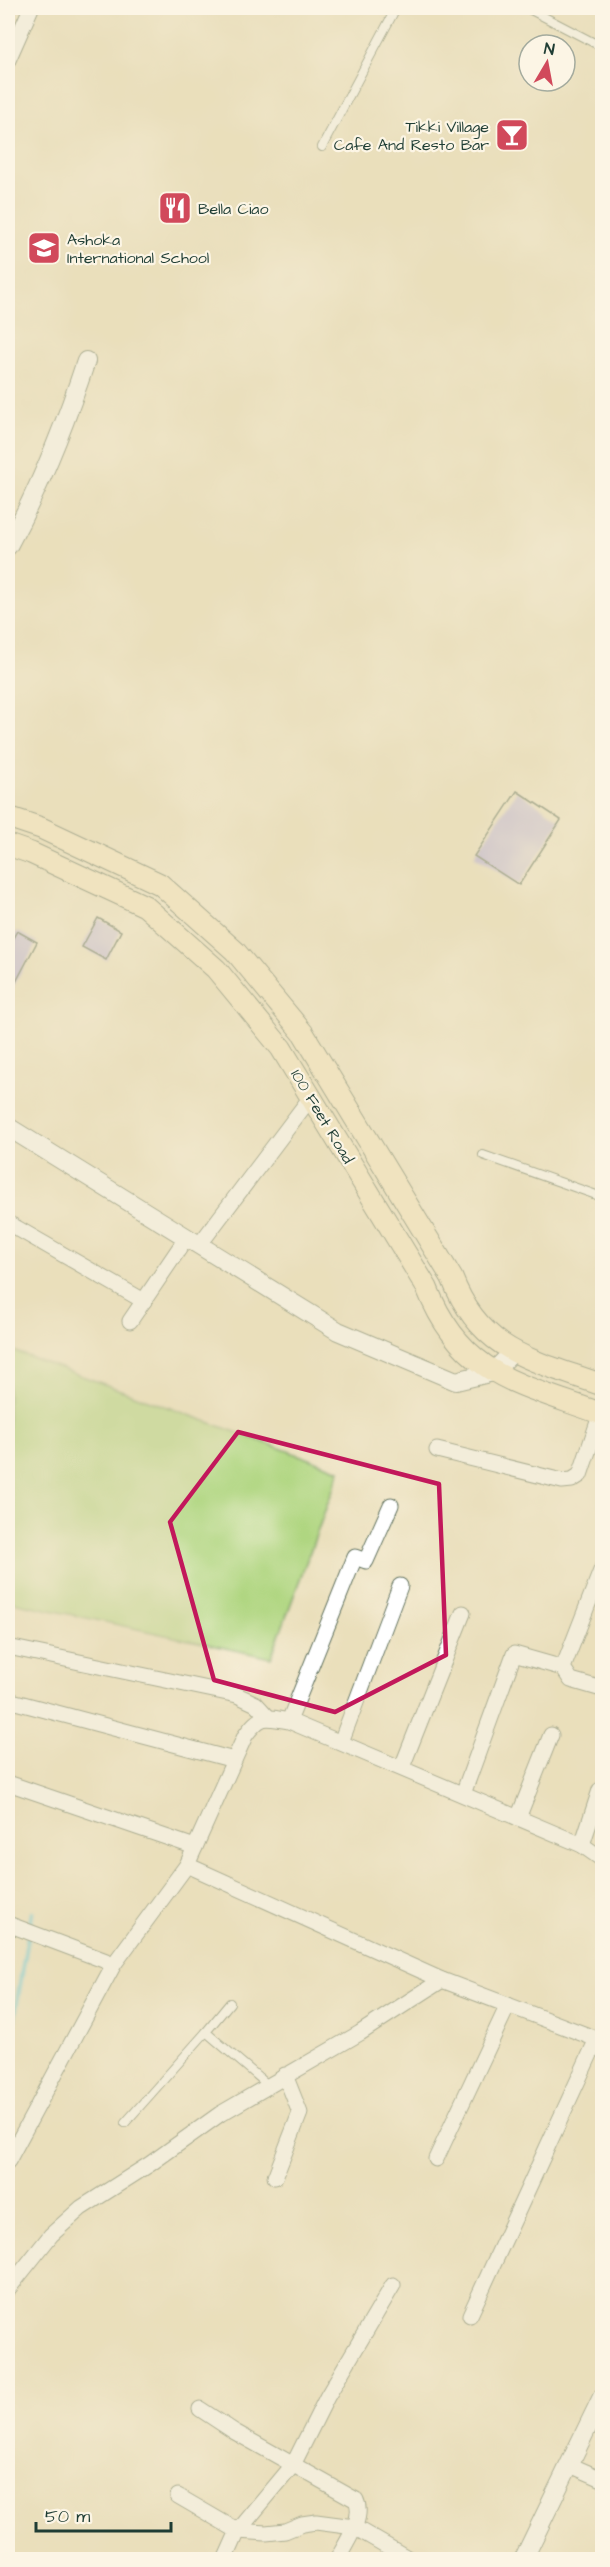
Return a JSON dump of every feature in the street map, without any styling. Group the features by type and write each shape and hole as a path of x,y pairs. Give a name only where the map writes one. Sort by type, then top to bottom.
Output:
{"main road":[{"name":"100 Feet Road","path":"8,817 41,828 160,884 235,951 303,1033 452,1278 472,1317 491,1337 513,1352 603,1385"},
{"name":"100 Feet Road","path":"8,845 31,853 145,906 216,969 281,1048 427,1288 441,1318 462,1346 494,1372 602,1414"}],"street":[{"path":"8,60 31,8"},
{"path":"8,546 43,474 86,362"},
{"path":"130,1322 144,1301 311,1097"},
{"path":"8,1127 338,1330 456,1381 494,1372 513,1352"},
{"path":"8,1223 144,1301"},
{"path":"436,1450 562,1481 572,1480 580,1475 602,1414"},
{"path":"289,1720 355,1557 366,1561 391,1505"},
{"path":"562,1668 603,1568"},
{"path":"341,1742 400,1586"},
{"path":"402,1767 463,1613"},
{"path":"8,1647 237,1695 256,1704 267,1716"},
{"path":"463,1794 514,1654 562,1668 571,1680 603,1689"},
{"path":"8,1700 234,1760"},
{"path":"8,2161 114,1964 187,1865 245,1736 256,1720 267,1716 289,1720 582,1845 603,1859"},
{"path":"518,1818 551,1735"},
{"path":"8,1783 195,1847"},
{"path":"582,1845 600,1790"},
{"path":"187,1865 442,1980 600,2040 470,2315"},
{"path":"8,1924 114,1964"},
{"path":"9,2284 51,2235 81,2208 150,2164 220,2114 360,2033 442,1980"},
{"path":"436,2159 508,2005"},
{"path":"275,2177 300,2113 285,2075"},
{"path":"225,2559 238,2531 293,2465 327,2397 393,2285"},
{"path":"523,2559 603,2397"},
{"path":"200,2409 235,2432 356,2500 358,2507 354,2527 337,2559"},
{"path":"570,2465 603,2479"},
{"path":"178,2496 238,2531 266,2534 316,2522 354,2527 411,2559"}],"lane":[{"path":"322,147 396,8"},
{"path":"527,8 603,47"},
{"path":"483,1155 603,1197"},
{"path":"125,2124 230,2003"},
{"path":"206,2032 267,2085"}],"highlighted area":[{"path":"238,1432 439,1484 446,1655 335,1712 214,1680 170,1522"}],"green space":[{"path":"8,1349 340,1470 271,1658 8,1601"}],"building":[{"path":"517,791 561,820 519,885 474,856"},
{"path":"98,918 121,931 106,960 82,947"},
{"path":"17,931 37,942 8,997 8,947"}],"waterway":[{"path":"8,2055 32,1913"}],"place":[{"name":"Tikki Village Cafe And Resto Bar","path":"512,135"},
{"name":"Bella Ciao","path":"175,208"},
{"name":"Ashoka International School","path":"44,248"}]}
